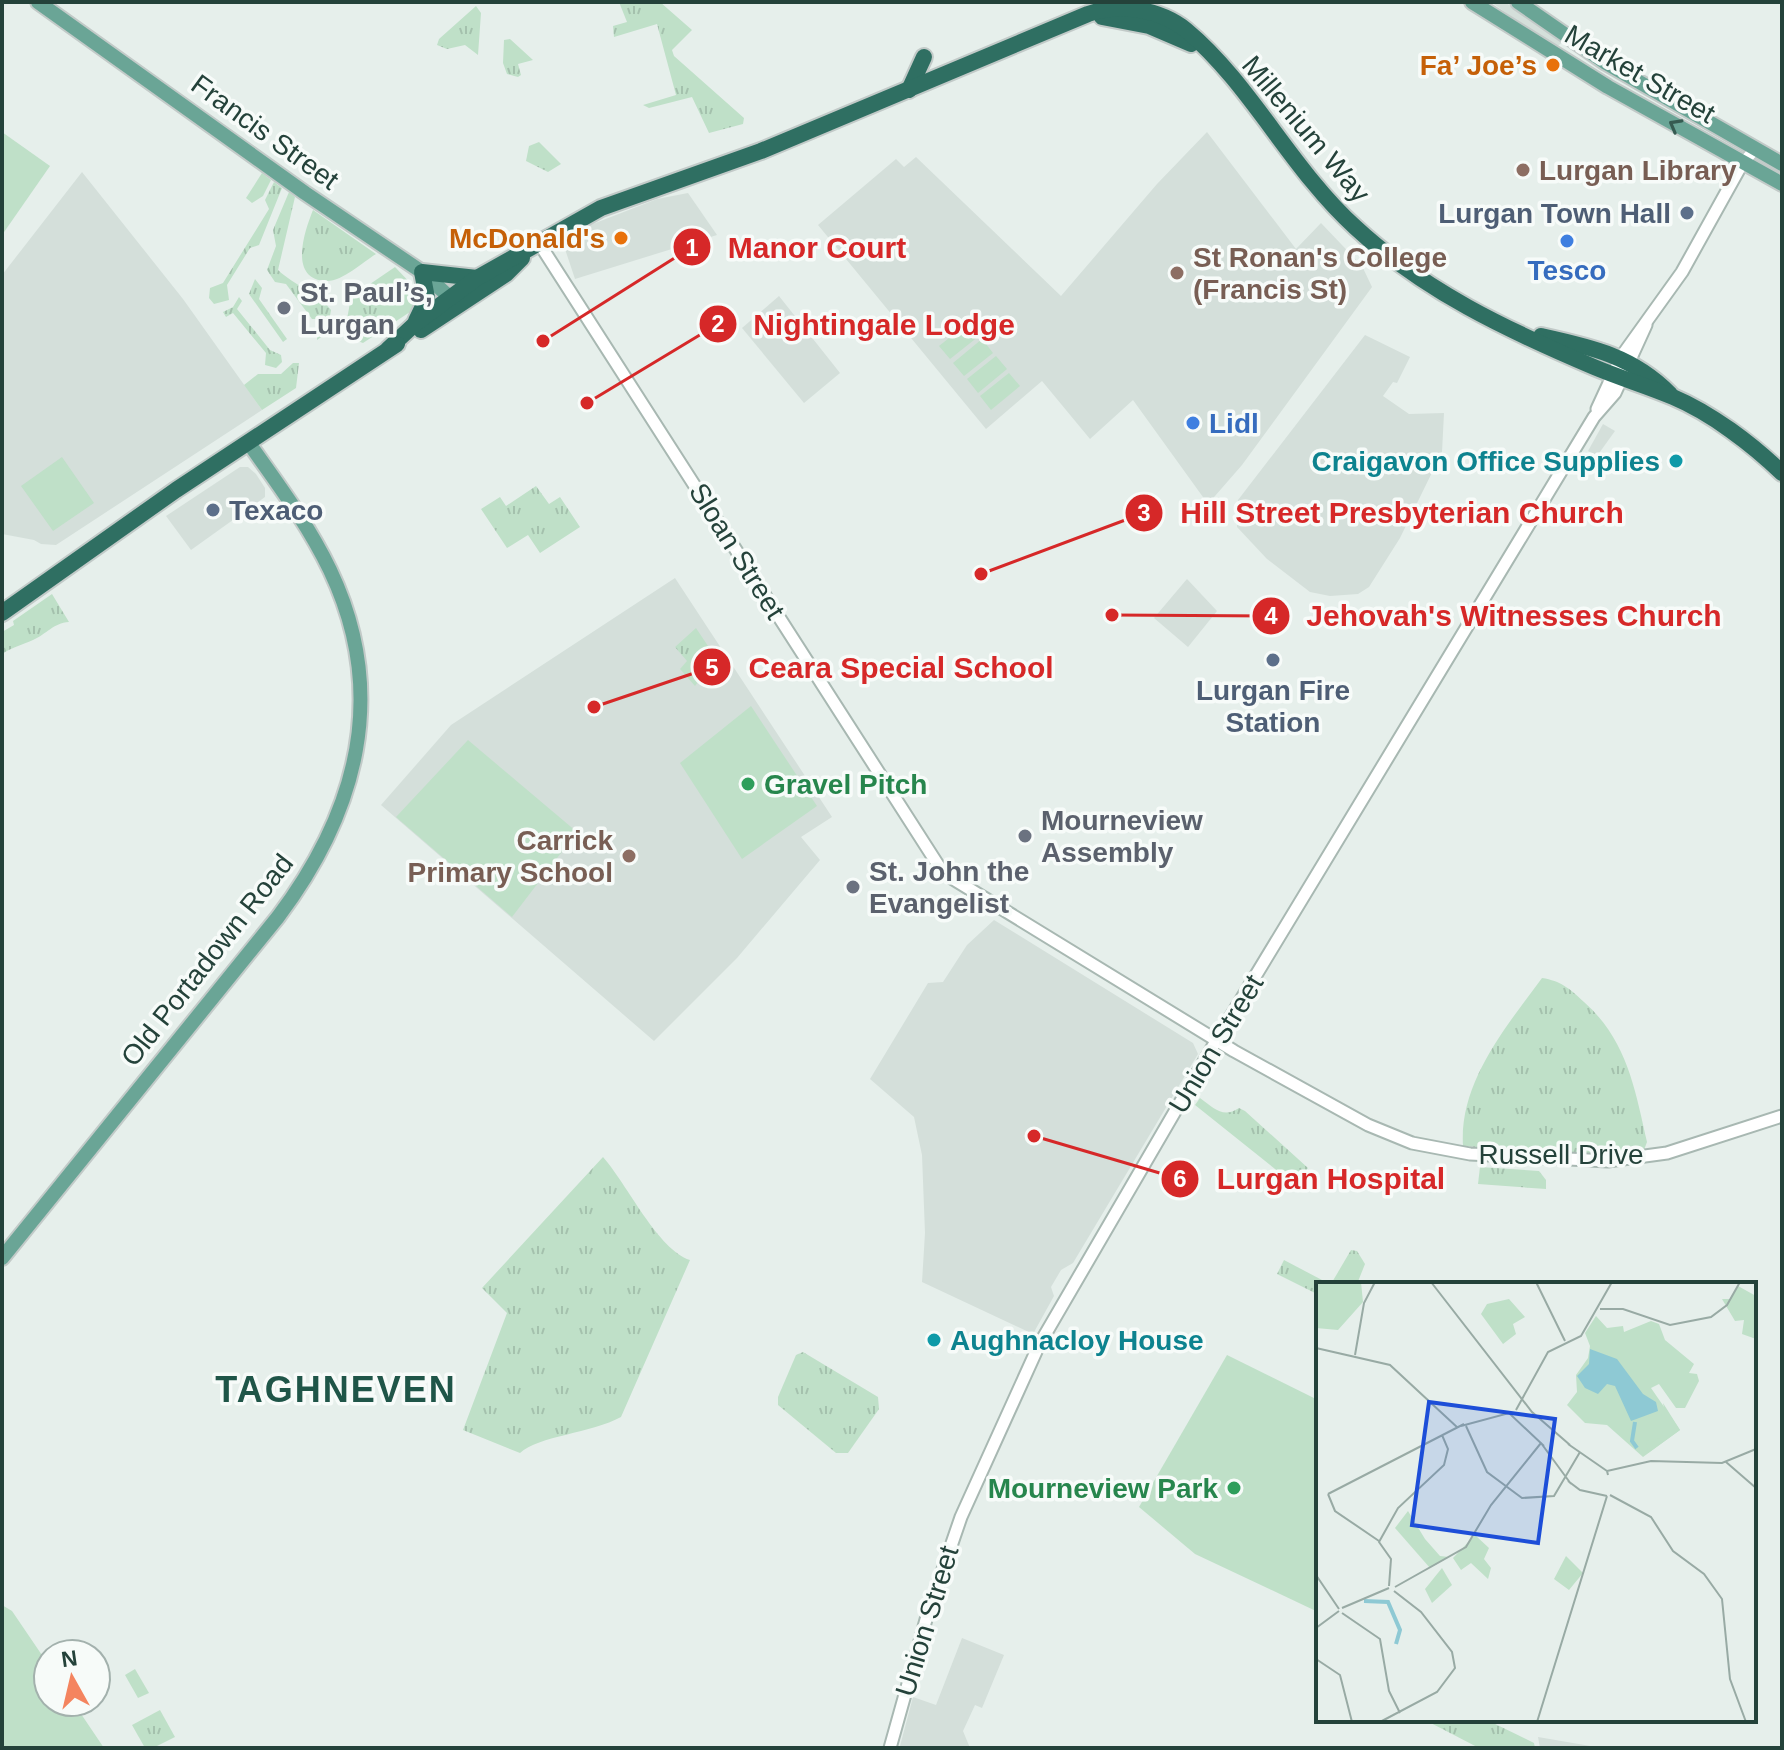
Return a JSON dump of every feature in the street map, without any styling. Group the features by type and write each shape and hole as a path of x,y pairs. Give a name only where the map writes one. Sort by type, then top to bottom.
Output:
{"highway":[{"path":"2,613 388,349 454,302 477,278 601,208 761,151 1107,6 1150,13"},
{"path":"1077,20 1150,13"},
{"name":"Millenium Way","path":"1150,13 1176,36 1209,55 1236,83 1329,203 1401,267 1446,296 1508,328"},
{"path":"909,90 924,57"},
{"path":"388,349 416,323 506,274 537,244"},
{"path":"416,323 427,298 422,272 477,278"},
{"path":"1508,328 1542,336 1621,368 1732,432 1782,473"},
{"path":"1508,328 1621,368"}],"main road":[{"name":"Francis Street","path":"38,2 308,196 422,272 454,302"},
{"name":"Market Street","path":"1472,2 1608,87 1782,184"},
{"name":"Market Street","path":"1518,2 1606,63 1782,164"},
{"name":"Old Portadown Road","path":"2,1258 278,917 314,867 343,801 353,766 360,709 351,624 315,541 248,442"}],"street":[{"name":"Union Street","path":"890,1748 941,1572 1003,1421 1054,1317 1216,1041 1594,417 1646,325 1682,272 1744,162 1756,148"},
{"name":"Sloan Street","path":"537,244 940,868 1216,1041"},
{"name":"Russell Drive","path":"1216,1041 1368,1125 1412,1143 1452,1152 1608,1161 1667,1153 1782,1116"}],"shaded area":[{"path":"1491,2 1505,2 1563,42 1555,48"},
{"name":"St Ronan's College (Francis St)","path":"1207,132 1296,249 1321,223 1362,266 1372,287 1242,465 1208,504 1133,400 1090,439 1042,381 986,429 818,225 896,159 904,167 916,157 1061,296 1157,184"},
{"path":"82,172 183,299 262,410 56,545 41,544 2,534 2,275"},
{"path":"688,193 717,235 575,279 565,249 580,229 657,199"},
{"path":"779,296 840,373 804,403 742,328"},
{"path":"1365,335 1410,357 1397,383 1393,382 1383,396 1409,414 1444,413 1442,452 1400,538 1369,587 1358,594 1330,596 1310,592 1267,559 1237,527 1238,500"},
{"path":"1603,424 1615,431 1597,456 1588,451"},
{"path":"240,467 248,467 256,474 265,488 265,497 191,550 166,516"},
{"name":"Carrick Primary School","path":"675,578 832,817 801,837 820,860 737,958 654,1041 381,805 451,725"},
{"path":"1187,579 1217,611 1188,647 1154,618"},
{"path":"994,920 1193,1043 1198,1054 1073,1263 1061,1270 1051,1287 1054,1296 1033,1334 922,1282 925,1233 922,1155 914,1117 870,1079 928,983 943,982 967,945"},
{"path":"962,1638 1004,1655 982,1708 975,1705 963,1731 970,1748 900,1746 913,1697 936,1705"},
{"path":"1538,1737 1602,1748 1540,1748"}],"green space":[{"path":"619,2 660,2 692,30 672,50 674,56 744,118 743,124 709,133 692,97 649,108 643,105 676,95 657,24 614,37 613,26 627,22"},
{"path":"476,6 481,13 478,55 465,45 447,49 437,45 439,39"},
{"path":"510,39 533,60 518,64 521,75 518,77 507,74 503,63 504,40"},
{"path":"2,132 50,166 2,235"},
{"path":"539,142 561,164 548,172 526,161 529,146"},
{"path":"262,173 271,180 263,196 252,203 246,198"},
{"path":"274,182 282,188 259,245 250,248 227,285 229,300 214,304 209,298 210,288 223,283 269,209 265,200"},
{"path":"289,192 295,197 278,270 331,310 327,333 317,340 317,328 325,326 323,319 312,319 286,284 275,282 267,270 276,246 273,230"},
{"path":"313,210 376,254 340,278 327,281 315,278 307,272 302,253"},
{"path":"395,267 416,289 416,308 363,343 344,336 351,297"},
{"path":"255,279 262,288 259,299 287,339 283,342 249,294"},
{"path":"239,297 242,301 237,309 270,350 281,355 282,362 276,368 265,365 266,353 233,313 226,317 223,312 233,307"},
{"path":"968,323 979,336 950,359 939,346"},
{"path":"982,339 993,353 964,376 953,363"},
{"path":"996,356 1007,369 978,393 967,379"},
{"path":"293,363 299,363 296,388 262,410 244,385 258,374 281,374"},
{"path":"1009,373 1020,386 991,410 980,396"},
{"path":"62,457 94,503 53,531 21,486"},
{"path":"536,486 549,504 560,497 580,527 540,553 528,535 507,548 481,509 500,497 506,506"},
{"path":"52,594 69,622 59,624 38,638 2,654 2,632"},
{"path":"696,628 716,658 695,686 680,669 687,661 675,647"},
{"name":"Gravel Pitch","path":"751,706 817,806 742,859 680,763"},
{"path":"468,740 577,832 512,917 396,817"},
{"path":"1542,978 1569,989 1610,1032 1633,1084 1647,1142 1644,1150 1594,1156 1463,1146 1464,1122 1477,1078 1500,1036"},
{"path":"1200,1098 1223,1112 1239,1108 1245,1111 1308,1168 1295,1185 1195,1105"},
{"path":"603,1157 655,1230 678,1254 690,1260 621,1417 539,1442 520,1453 463,1430 507,1313 482,1288"},
{"path":"1480,1167 1539,1171 1546,1180 1546,1189 1478,1184"},
{"path":"1351,1250 1357,1251 1365,1264 1358,1282 1332,1282"},
{"path":"1284,1260 1322,1280 1316,1282 1315,1293 1277,1274"},
{"path":"803,1352 878,1397 879,1409 848,1453 836,1453 778,1405 778,1397 796,1355"},
{"name":"Mourneview Park","path":"1227,1355 1316,1399 1316,1611 1195,1554 1139,1507"},
{"path":"2,1605 12,1611 32,1640 32,1718 84,1718 104,1748 2,1748"},
{"path":"135,1669 149,1693 138,1698 125,1675"},
{"path":"160,1710 175,1737 153,1748 145,1748 132,1725"},
{"path":"1429,1722 1491,1722 1534,1743 1535,1748 1479,1748"}],"place":[{"name":"Fa’ Joe’s","path":"1553,65"},
{"name":"Lurgan Library","path":"1523,170"},
{"name":"Lurgan Town Hall","path":"1687,213"},
{"name":"McDonald's","path":"621,238"},
{"name":"Tesco","path":"1567,241"},
{"name":"St Ronan's College (Francis St)","path":"1177,273"},
{"name":"St. Paul’s, Lurgan","path":"284,308"},
{"name":"Manor Court","path":"543,341"},
{"name":"Nightingale Lodge","path":"587,403"},
{"name":"Lidl","path":"1193,423"},
{"name":"Craigavon Office Supplies","path":"1676,461"},
{"name":"Texaco","path":"213,510"},
{"name":"Hill Street Presbyterian Church","path":"981,574"},
{"name":"Jehovah's Witnesses Church","path":"1112,615"},
{"name":"Lurgan Fire Station","path":"1273,660"},
{"name":"Ceara Special School","path":"594,707"},
{"name":"Gravel Pitch","path":"748,784"},
{"name":"Mourneview Assembly","path":"1025,836"},
{"name":"Carrick Primary School","path":"629,856"},
{"name":"St. John the Evangelist","path":"853,887"},
{"name":"Lurgan Hospital","path":"1034,1136"},
{"name":"Aughnacloy House","path":"934,1340"},
{"name":"Mourneview Park","path":"1234,1488"}],"district":[{"name":"TAGHNEVEN","path":"336,1389"}]}
